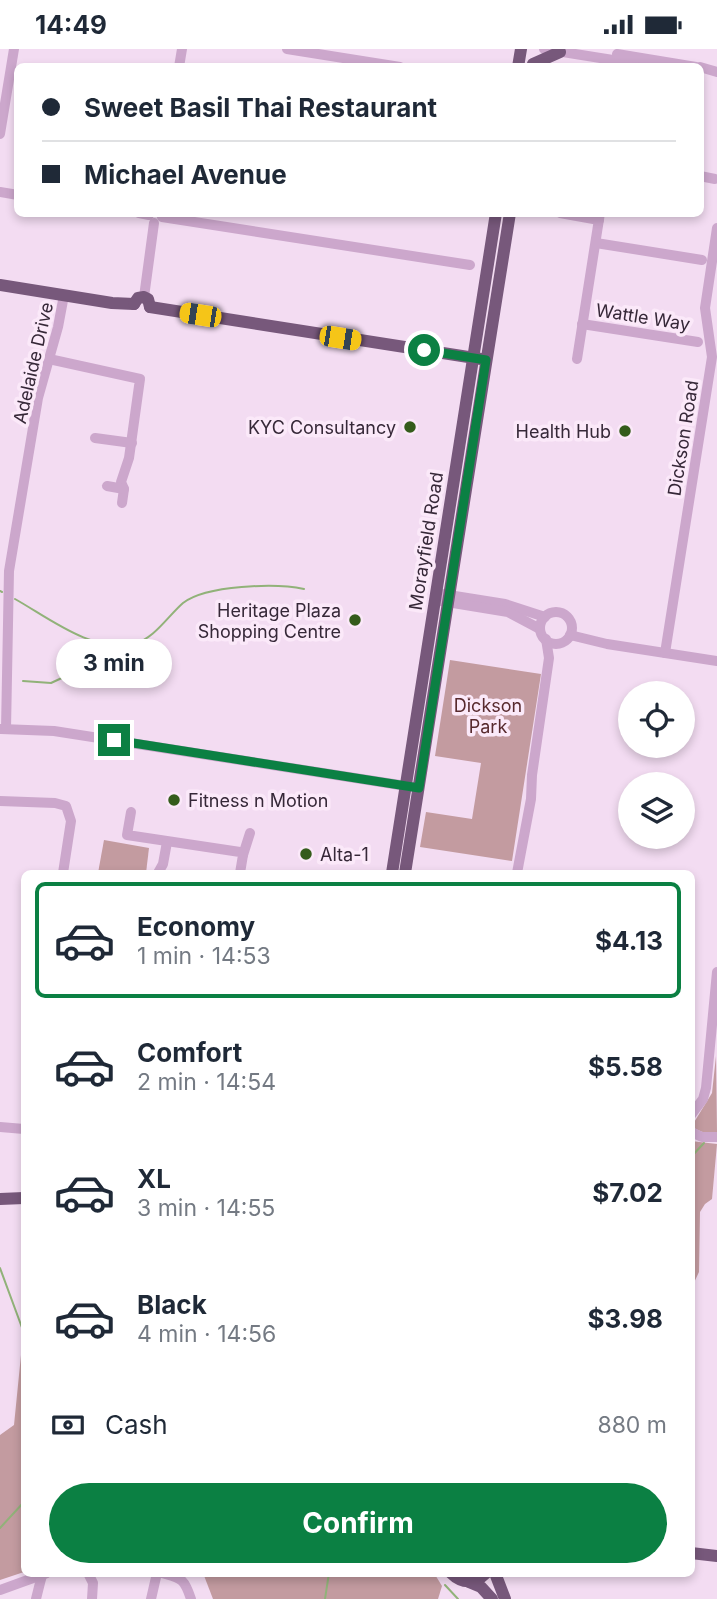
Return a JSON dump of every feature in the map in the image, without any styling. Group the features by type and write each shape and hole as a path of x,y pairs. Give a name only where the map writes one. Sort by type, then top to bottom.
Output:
{"main road":[{"path":"537,63 560,52"},
{"name":"Morayfield Road","path":"394,870 413,787 449,599 496,217"},
{"name":"Morayfield Road","path":"405,870 435,596 509,217"},
{"path":"0,285 142,303 480,359"},
{"path":"0,1199 21,1198"},
{"path":"695,1546 717,1549"},
{"path":"695,1553 717,1556"},
{"path":"456,1577 481,1587 492,1599"},
{"path":"469,1582 482,1577"},
{"path":"497,1577 505,1599"}],"street":[{"path":"0,134 14,49"},
{"path":"287,49 375,63"},
{"path":"544,49 635,63"},
{"path":"592,49 674,63"},
{"path":"5,99 14,100"},
{"path":"704,177 715,179"},
{"path":"142,303 153,217"},
{"path":"159,217 470,265"},
{"path":"577,359 600,217"},
{"name":"Dickson Road","path":"665,653 712,357 705,308 717,228"},
{"path":"596,243 702,260"},
{"name":"Adelaide Drive","path":"3,729 9,571 38,398 64,295"},
{"name":"Wattle Way","path":"582,324 698,342"},
{"path":"48,359 140,379 132,443 122,477 122,503"},
{"path":"95,438 132,443"},
{"path":"107,486 124,489"},
{"path":"435,596 508,612 540,629 546,639 549,658 531,799 518,870"},
{"path":"449,599 511,605 545,617"},
{"path":"540,629 545,617 554,612 564,614 572,626 555,657 550,686 542,709"},
{"path":"546,639 553,643 566,639 717,661"},
{"path":"3,729 54,731 413,787"},
{"path":"0,801 55,803 66,806 71,821 63,870"},
{"path":"131,812 127,835 240,852 243,855"},
{"path":"240,870 250,833"},
{"path":"160,870 167,842"},
{"path":"695,1110 703,1099 706,1088 717,972"},
{"path":"0,1127 21,1129"},
{"path":"695,1134 702,1137 717,1137"},
{"path":"0,1591 36,1577"},
{"path":"36,1599 43,1577"},
{"path":"90,1577 93,1583 92,1599"},
{"path":"151,1599 158,1577"},
{"path":"174,1577 181,1579 191,1599"}],"green space":[{"name":"Dickson Park","path":"450,660 541,674 512,861 420,847 426,812 472,819 481,763 435,756"},
{"path":"104,840 149,848 146,870 99,870"},
{"path":"716,1056 717,1132 702,1132 695,1128 695,1121 712,1093"},
{"path":"695,1141 717,1144 712,1199 700,1212 699,1272 695,1280"},
{"path":"21,1355 21,1573 0,1580 0,1435 14,1425"},
{"path":"205,1577 436,1577 442,1586 438,1599 213,1599"}],"waterway":[{"path":"15,599 87,639 118,645 134,644 148,637 183,603 208,592 259,586 304,589"},
{"path":"23,681 51,683 133,645"},
{"path":"695,1153 704,1143"},
{"path":"0,1268 21,1325"},
{"path":"0,1528 21,1505"},
{"path":"325,1599 328,1577"},
{"path":"445,1585 458,1599"}],"place":[{"name":"KYC Consultancy","path":"410,427"},
{"name":"Health Hub","path":"625,431"},
{"name":"Heritage Plaza Shopping Centre","path":"355,620"},
{"name":"Fitness n Motion","path":"174,800"},
{"name":"Alta-1","path":"306,854"}],"route":[{"path":"114,740 419,788 486,360 424,350"}]}
